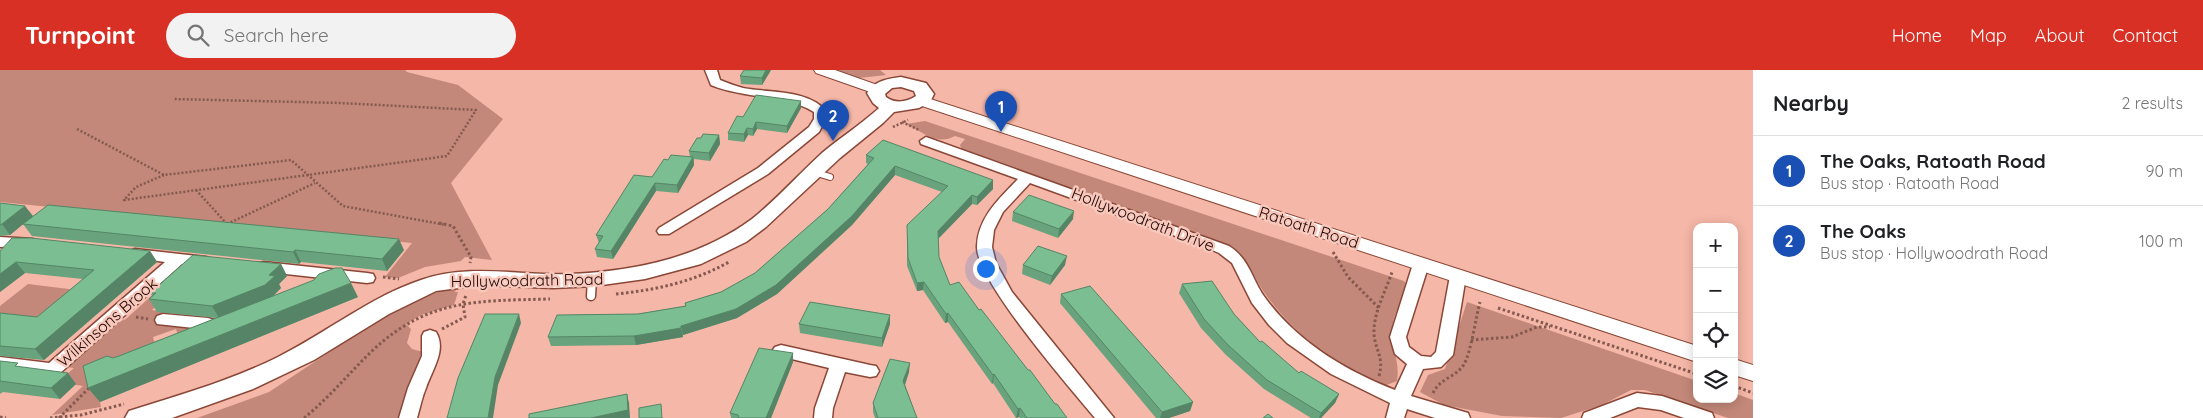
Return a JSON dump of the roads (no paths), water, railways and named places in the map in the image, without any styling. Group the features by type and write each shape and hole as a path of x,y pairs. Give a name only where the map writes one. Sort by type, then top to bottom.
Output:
{"main road":[{"path":"910,76 925,94 921,101 911,106 884,98 894,82 910,76"},
{"name":"Hollywoodrath Road","path":"138,418 173,408 240,384 303,355 388,305 431,285 472,278 551,282 592,288 654,272 707,254 758,224 822,174 844,145 868,128 884,98"}],"street":[{"path":"664,231 763,171 814,129 820,119 820,111 803,101 741,93 726,89 715,82 711,70"},
{"path":"821,70 884,98"},
{"name":"Ratoath Road","path":"921,101 1419,272 1693,353"},
{"name":"Hollywoodrath Drive","path":"926,141 953,143 1028,177 1226,251 1237,260 1258,299 1276,322 1316,356 1370,388 1400,400 1461,418"},
{"path":"1028,177 997,210 987,230 984,247 988,263 1006,295 1105,418"},
{"path":"673,209 687,216"},
{"path":"1,259 8,242 30,228"},
{"path":"8,242 39,242"},
{"name":"Wilkinsons Brook","path":"123,252 221,263"},
{"name":"Wilkinsons Brook","path":"0,363 52,370 178,259"},
{"path":"250,266 367,278"},
{"path":"1419,272 1398,337 1401,350 1417,362 1435,363 1444,355 1457,284"},
{"path":"314,289 327,274"},
{"path":"163,320 208,324 212,330"},
{"path":"194,337 229,323"},
{"path":"408,418 417,388 431,356 430,336"},
{"path":"781,351 870,371"},
{"path":"1395,418 1400,400 1417,362"},
{"path":"824,418 824,408 839,364"},
{"path":"1738,367 1753,373"},
{"path":"1591,418 1637,400 1662,403 1705,418"}],"place":[{"name":"The Oaks, Ratoath Road","path":"1001,132"},
{"name":"The Oaks","path":"833,141"}]}
